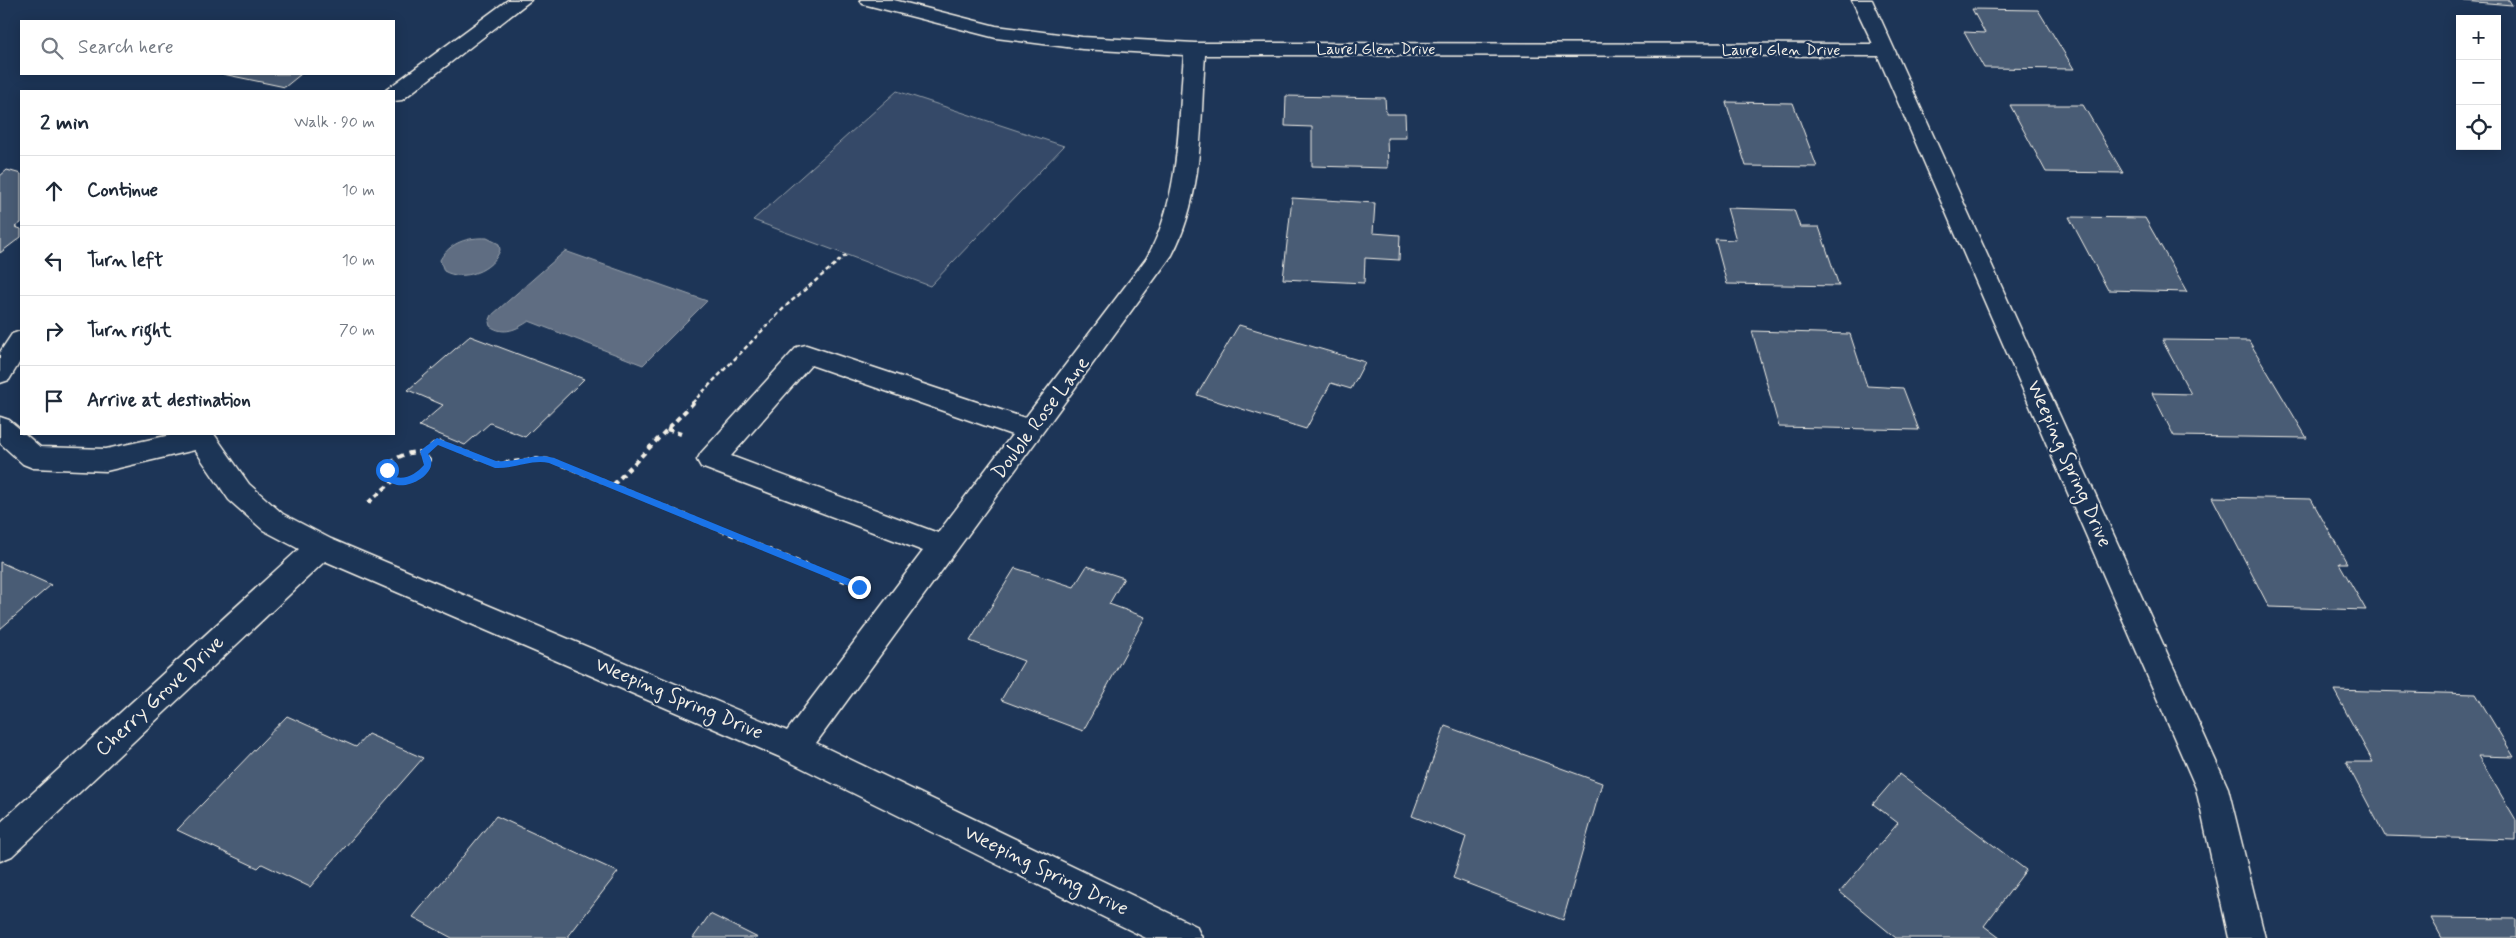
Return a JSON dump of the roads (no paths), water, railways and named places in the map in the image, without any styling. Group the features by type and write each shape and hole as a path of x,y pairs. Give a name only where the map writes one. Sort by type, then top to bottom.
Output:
{"street":[{"path":"395,94 521,0"},
{"name":"Laurel Glen Drive","path":"870,0 996,32 1082,43 1195,48 1886,50"},
{"name":"Weeping Spring Drive","path":"1862,0 1886,50 2212,788 2247,938"},
{"name":"Double Rose Lane","path":"793,748 1155,264 1170,239 1183,194 1195,48"},
{"path":"0,372 20,342"},
{"path":"944,547 712,460 806,354 1031,431"},
{"path":"0,427 33,456 106,460 201,436"},
{"name":"Weeping Spring Drive","path":"201,436 239,492 273,522 321,547 793,748 1184,938"},
{"name":"Cherry Grove Drive","path":"0,845 321,547"}]}
